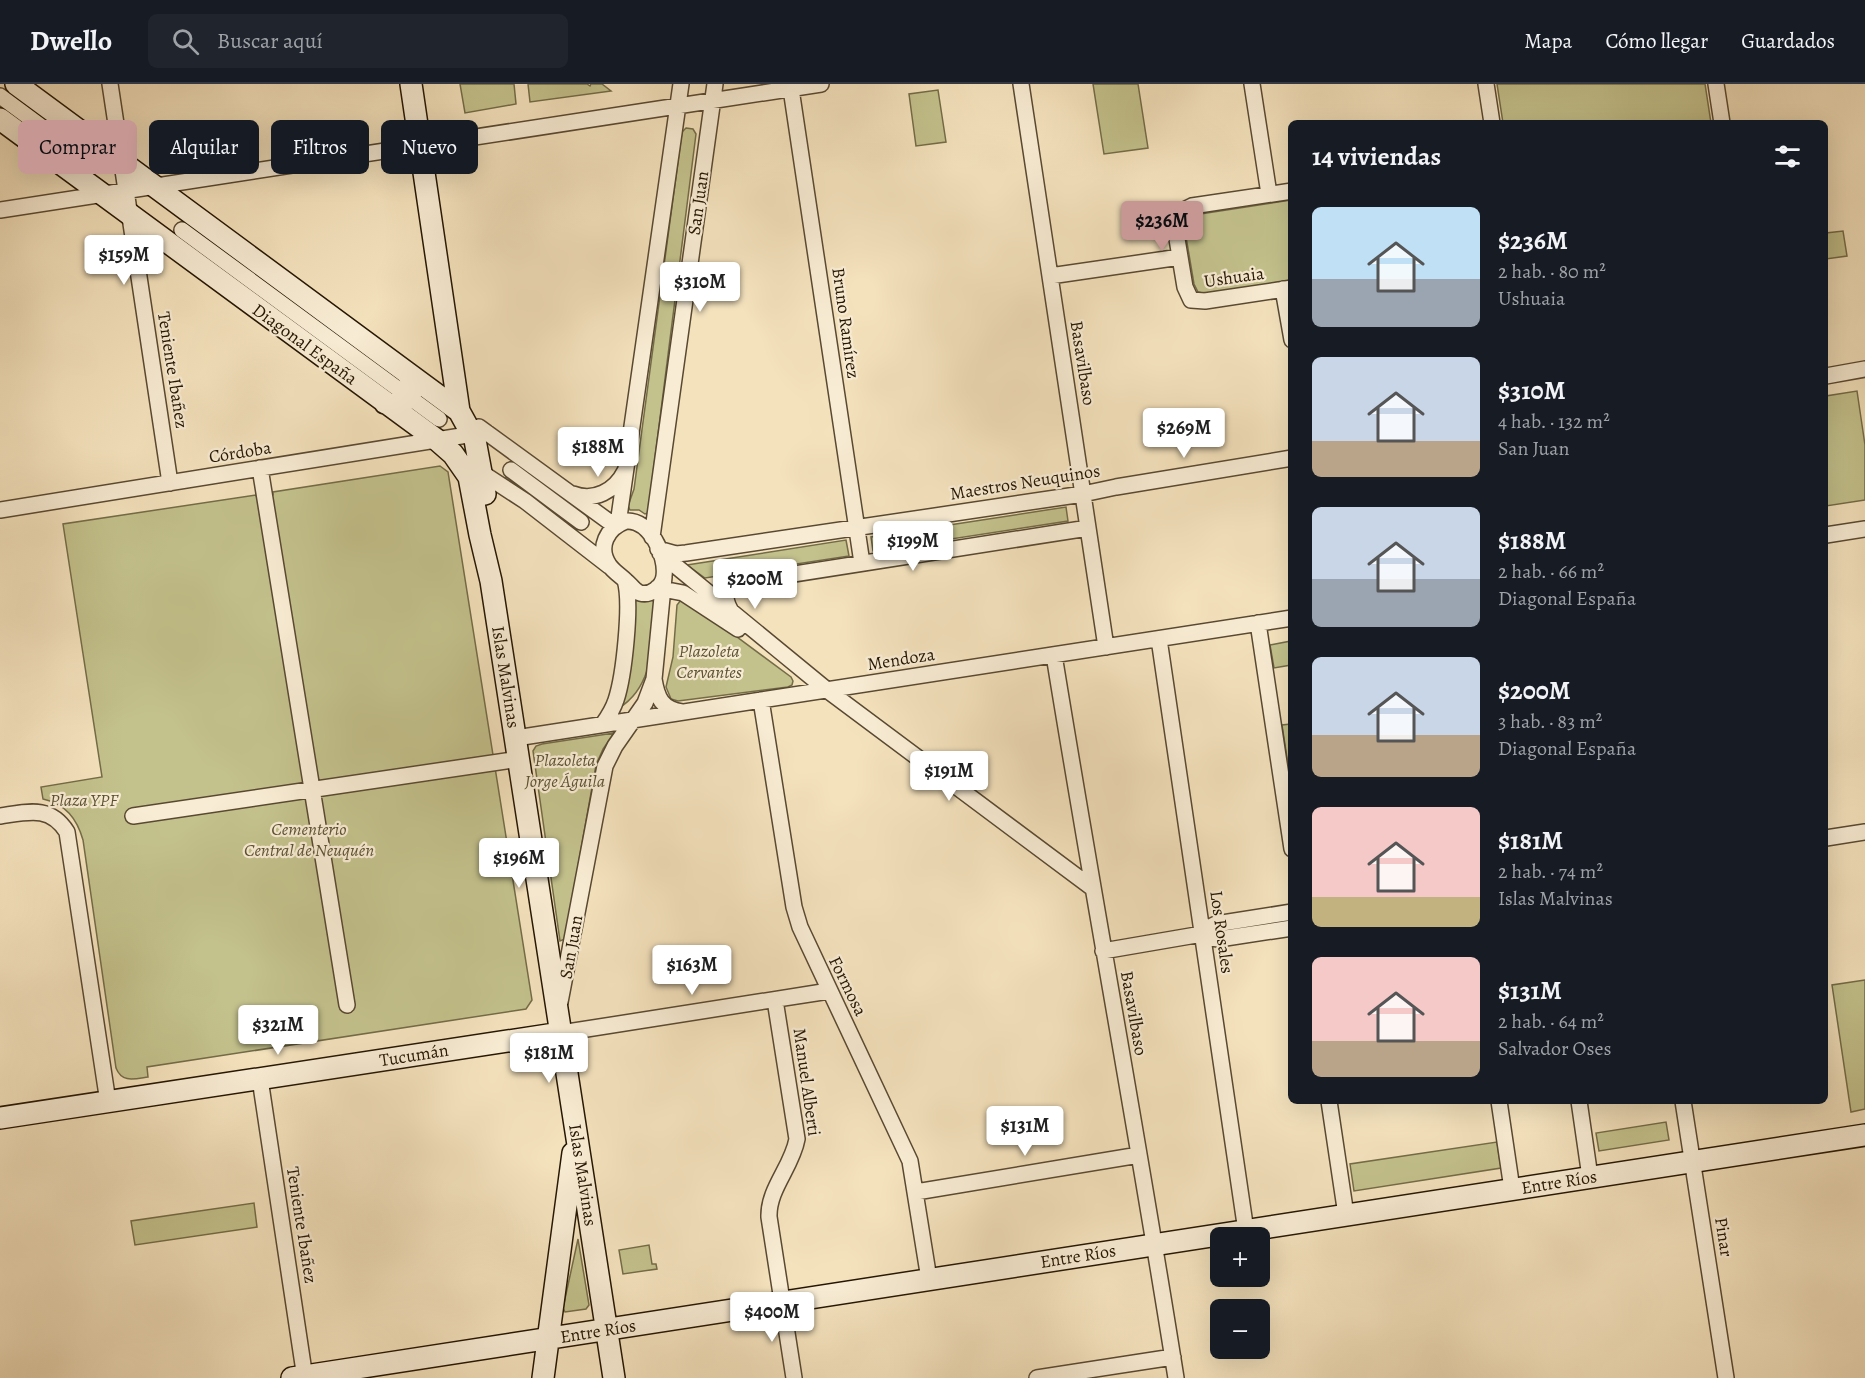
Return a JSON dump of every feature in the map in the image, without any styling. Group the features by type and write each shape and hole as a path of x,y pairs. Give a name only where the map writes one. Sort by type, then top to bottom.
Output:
{"main road":[{"name":"Diagonal España","path":"16,84 65,120"},
{"name":"Islas Malvinas","path":"411,84 416,120"},
{"name":"Diagonal España","path":"0,119 18,132"},
{"name":"Diagonal España","path":"137,173 156,187 177,226 385,403 443,438"},
{"name":"Diagonal España","path":"75,174 130,214 177,226 408,374 459,411"},
{"name":"Islas Malvinas","path":"424,174 459,411 480,434 478,449 491,531 491,581"},
{"path":"385,403 401,404 409,397 412,383 408,374"},
{"name":"Islas Malvinas","path":"443,438 469,477 491,581 614,1378"},
{"name":"Tucumán","path":"0,1118 260,1079 560,1024"},
{"path":"543,1378 576,1129"},
{"name":"Entre Ríos","path":"1270,1227 1865,1135"},
{"name":"Entre Ríos","path":"300,1377 1210,1237"}],"street":[{"name":"Teniente Ibañez","path":"110,84 116,120"},
{"name":"San Juan","path":"617,525 681,84"},
{"name":"San Juan","path":"657,546 714,84"},
{"path":"478,138 821,84"},
{"name":"Basavilbaso","path":"1021,84 1106,647"},
{"path":"1252,84 1269,194"},
{"path":"1486,84 1492,120"},
{"path":"1716,84 1722,120"},
{"name":"Bruno Ramírez","path":"791,89 862,563"},
{"path":"0,96 33,120"},
{"path":"0,210 381,153"},
{"name":"Teniente Ibañez","path":"124,174 170,483"},
{"name":"Ushuaia","path":"1287,289 1205,301 1191,300 1186,291 1175,223 1177,214 1183,209 1288,192"},
{"path":"177,226 409,397 443,438"},
{"name":"Ushuaia","path":"1050,276 1180,257"},
{"path":"1828,375 1865,369"},
{"name":"Diagonal España","path":"480,434 617,525 626,521 636,522 648,530 657,546 732,613 827,690"},
{"name":"Córdoba","path":"0,510 443,438 480,434"},
{"name":"Diagonal España","path":"443,438 482,472 525,501 610,567 634,589 642,594 648,594 662,585 690,597 827,690 1091,886"},
{"name":"Maestros Neuquinos","path":"657,546 676,554 686,553 1083,494 1288,459"},
{"path":"260,468 347,1005"},
{"path":"572,494 584,497 602,494 618,484 626,469"},
{"path":"511,470 581,522"},
{"path":"610,567 606,560 604,543 608,532 617,525"},
{"path":"732,613 726,601 726,593 729,587 736,584 1088,528"},
{"path":"1828,535 1865,529"},
{"path":"657,546 663,562 662,585"},
{"path":"603,724 614,706 620,680 628,604 625,580"},
{"name":"San Juan","path":"560,1024 601,779 610,754 645,703 654,679 662,585"},
{"name":"Mendoza","path":"133,816 312,789 517,748 603,724 1288,619"},
{"path":"1258,623 1288,822"},
{"name":"Los Rosales","path":"1160,639 1245,1227"},
{"name":"Basavilbaso","path":"1054,655 1091,886 1155,1245 1176,1378"},
{"name":"San Juan","path":"654,679 661,703 672,711 682,712"},
{"name":"Formosa","path":"761,700 796,916 804,938 910,1161 929,1279"},
{"path":"0,816 38,812 62,824 70,841 108,1102"},
{"path":"1828,838 1865,832"},
{"path":"1103,951 1202,934 1216,924 1288,913"},
{"path":"1202,934 1219,939 1288,929"},
{"name":"Tucumán","path":"560,1024 775,1000 829,991"},
{"name":"Manuel Alberti","path":"775,1000 797,1139 795,1150 769,1206 794,1378"},
{"name":"Teniente Ibañez","path":"260,1079 300,1377"},
{"path":"1329,1104 1346,1215"},
{"path":"1499,1104 1512,1189"},
{"path":"1579,1104 1590,1177"},
{"name":"Pinar","path":"1684,1104 1726,1378"},
{"path":"916,1192 1139,1155"},
{"path":"1037,1378 1173,1357"}],"green space":[{"path":"460,84 514,84 516,104 465,113"},
{"path":"528,84 587,84 590,86 591,84 602,84 611,91 530,102"},
{"path":"1093,84 1138,84 1148,148 1104,154"},
{"path":"1497,84 1705,84 1711,120 1503,120"},
{"path":"938,90 946,142 916,146 909,94"},
{"path":"686,128 693,129 696,134 648,513 645,514 639,510 630,510 628,506 634,489 682,132"},
{"path":"1288,200 1288,280 1207,294 1198,292 1194,284 1184,225 1186,219 1194,215"},
{"path":"1843,231 1847,256 1828,259 1828,233"},
{"path":"1857,391 1865,445 1865,500 1828,506 1828,396"},
{"path":"516,462 586,514 576,530 505,479"},
{"name":"Cementerio Central de Neuquén","path":"440,466 448,472 532,1000 526,1009 147,1067 148,1077 125,1078 116,1068 83,840 74,819 58,805 43,799 41,787 102,777 63,524 256,495 257,498 273,495 273,492"},
{"path":"1066,507 1068,521 873,551 871,537"},
{"path":"846,540 849,556 705,578 687,565"},
{"path":"635,599 644,601 657,599 653,645 646,674 640,687 619,708"},
{"name":"Plazoleta Cervantes","path":"681,600 687,600 791,677 792,685 678,701 671,699 666,687 673,657 677,605"},
{"path":"1288,642 1288,666 1274,668 1270,645"},
{"path":"1288,724 1288,764 1282,725"},
{"name":"Plazoleta Jorge Águila","path":"614,733 596,765 565,939 560,941 533,751 536,746 542,744"},
{"path":"1865,980 1865,1109 1851,1112 1832,985"},
{"path":"1666,1122 1669,1140 1599,1151 1596,1133"},
{"path":"1497,1142 1501,1168 1354,1191 1350,1164"},
{"path":"254,1203 257,1227 135,1245 131,1221"},
{"path":"578,1239 589,1305 586,1309 565,1312 563,1308"},
{"path":"649,1245 652,1264 656,1264 657,1269 623,1274 619,1250"}],"park label":[{"name":"Plaza YPF","path":"84,800"}]}
